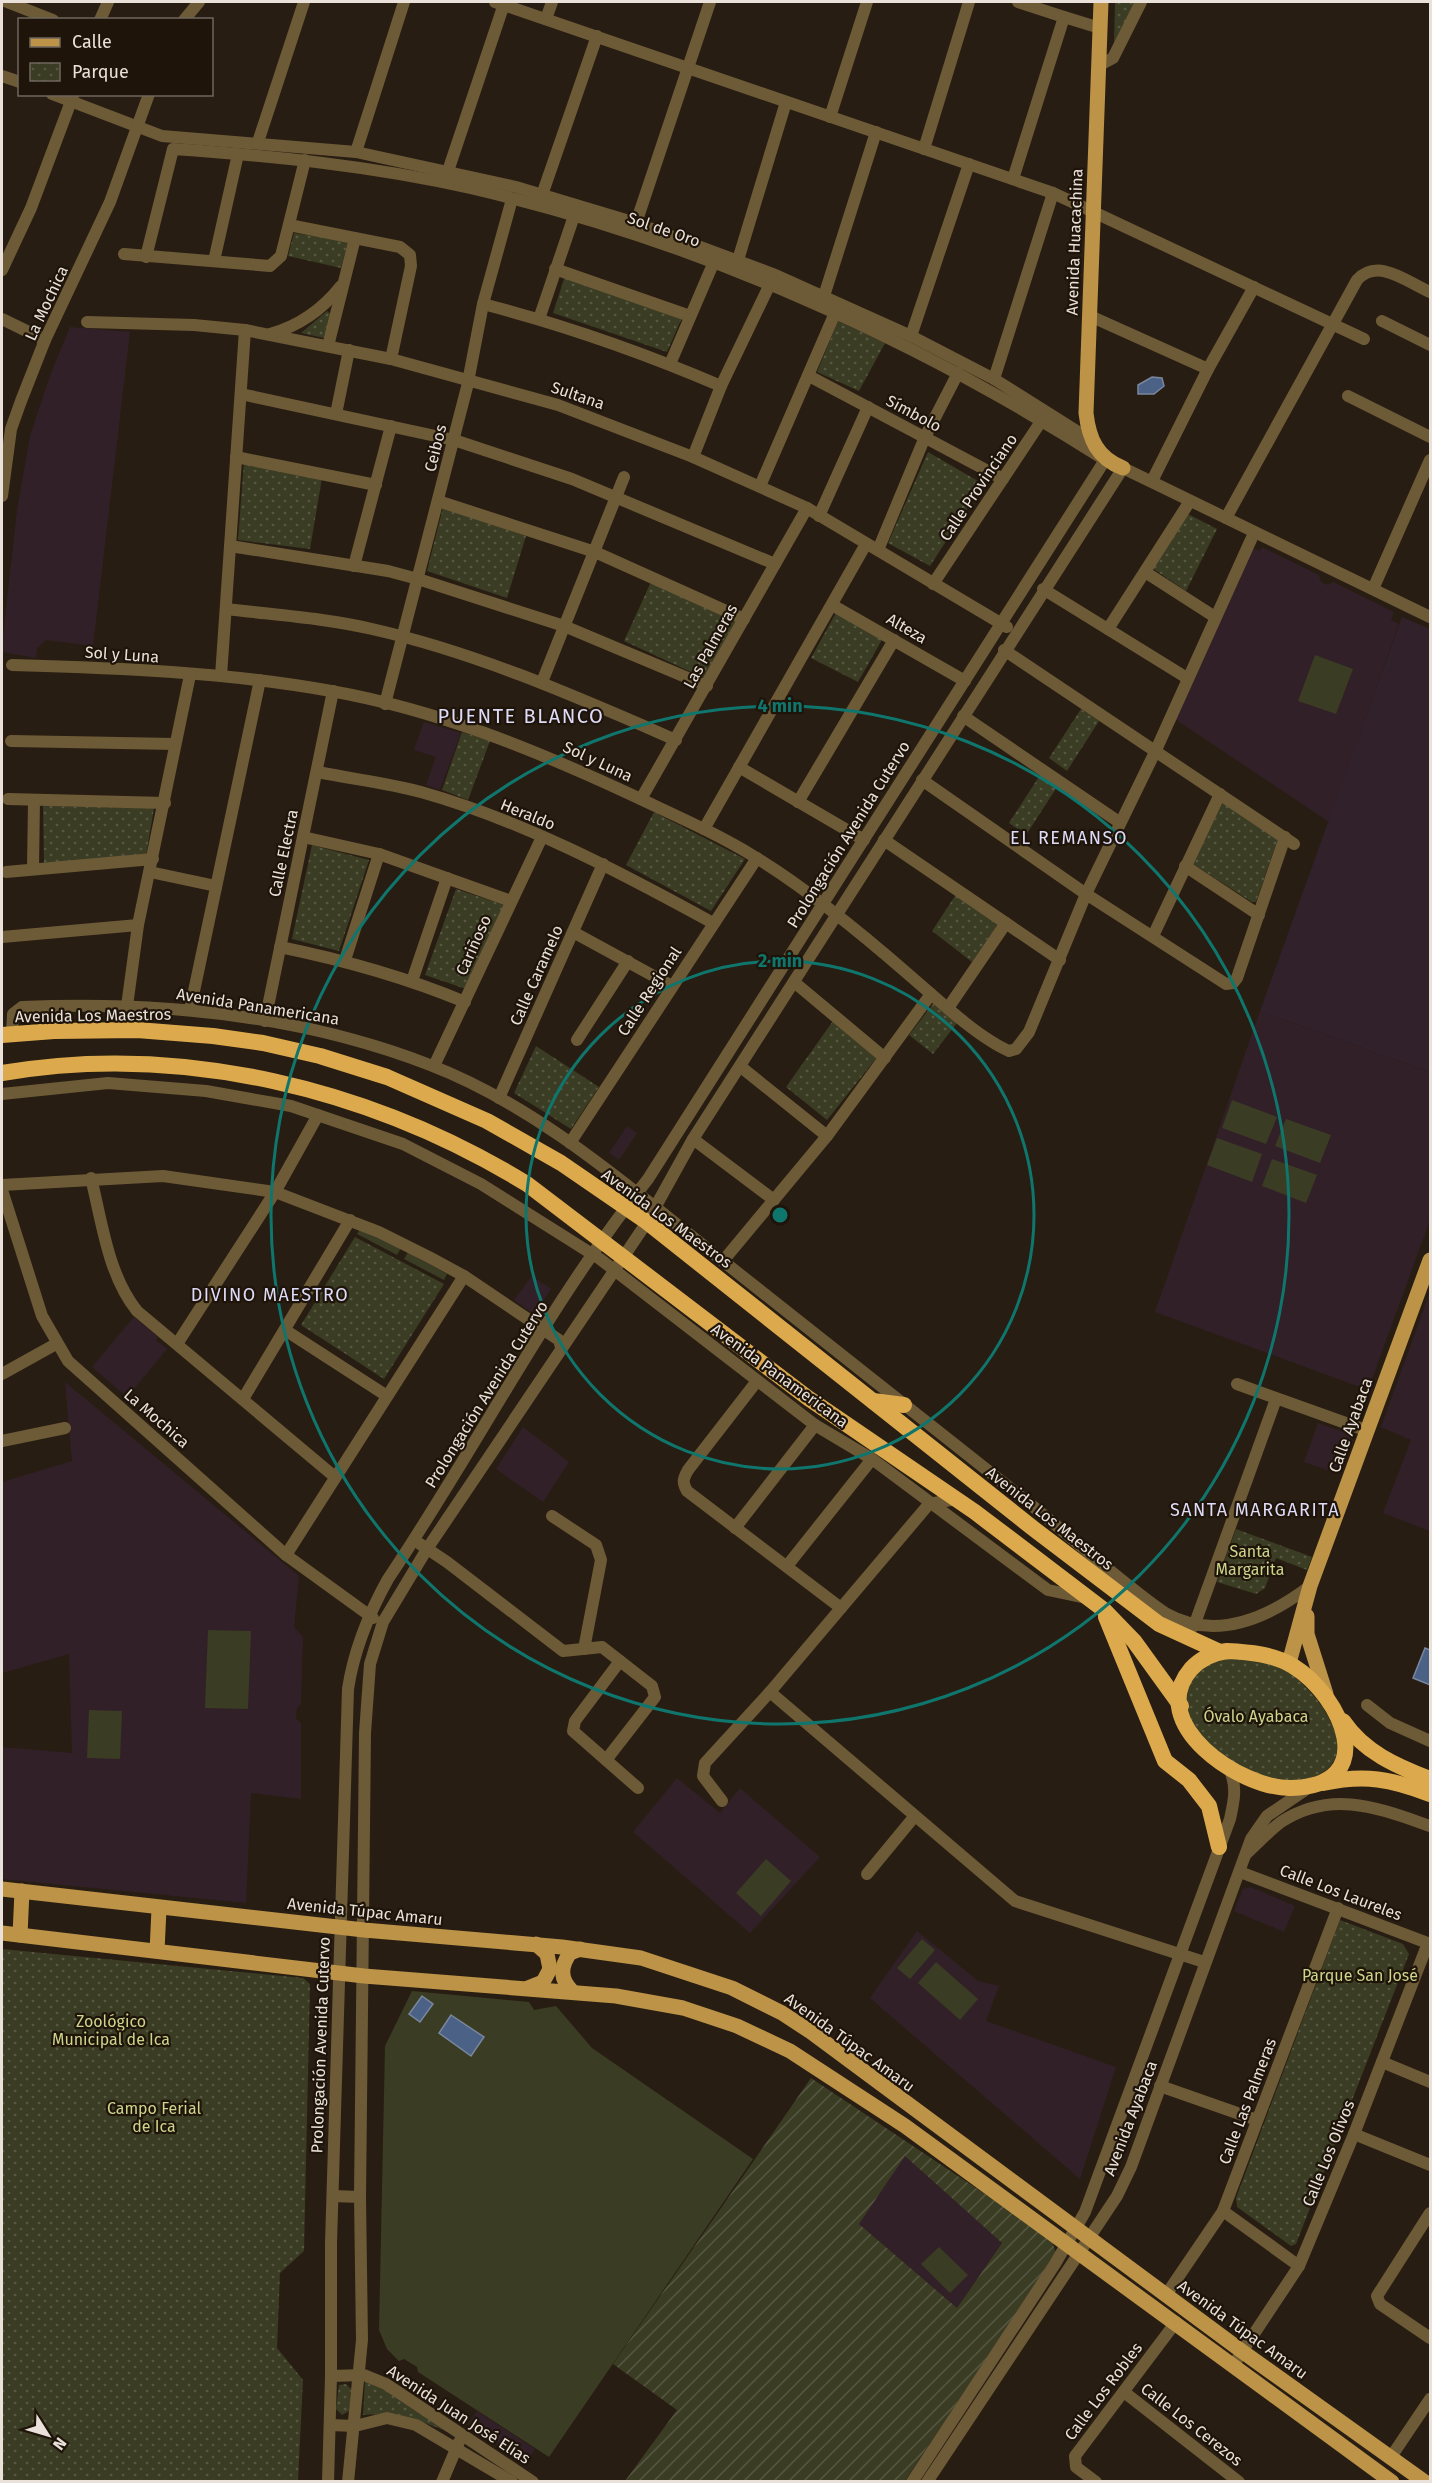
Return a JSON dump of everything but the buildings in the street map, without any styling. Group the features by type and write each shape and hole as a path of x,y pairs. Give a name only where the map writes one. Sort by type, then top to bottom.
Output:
{"highway":[{"name":"Avenida Los Maestros","path":"7,1034 101,1030 179,1032 263,1043 331,1059 413,1086 487,1121 561,1163 647,1222 873,1401 1112,1581 1159,1624 1220,1652"},
{"path":"2,1073 89,1063 151,1063 231,1072 331,1096 415,1126 479,1156 527,1184 618,1262 808,1398 956,1499 1090,1599 1126,1632 1181,1706"},
{"path":"873,1401 904,1405"},
{"path":"1090,1599 1112,1628 1165,1761 1189,1780 1209,1806 1219,1847"},
{"path":"1431,1779 1389,1762 1372,1751 1352,1733 1332,1704 1310,1679 1289,1664 1265,1655 1220,1652 1205,1657 1189,1672 1182,1688 1181,1706 1184,1720 1199,1744 1212,1758 1245,1778 1277,1786 1317,1785 1350,1777 1372,1777 1431,1794"},
{"path":"1317,1785 1338,1770 1344,1755 1343,1725 1332,1704"}],"main road":[{"name":"Avenida Huacachina","path":"1101,2 1086,413 1091,440 1105,460"},
{"path":"1105,460 1123,468"},
{"name":"Calle Ayabaca","path":"1289,1664 1310,1586 1431,1260"},
{"name":"Calle Ayabaca","path":"1306,1604 1307,1634 1320,1680 1332,1704"},
{"name":"Avenida Túpac Amaru","path":"2,1889 159,1909 580,1949 663,1964 759,2000 811,2032 1166,2295 1238,2358 1392,2481"},
{"path":"20,1935 22,1890"},
{"path":"157,1951 159,1909"},
{"name":"Avenida Túpac Amaru","path":"2,1933 364,1976 616,1996 682,2008 737,2026 790,2051 905,2126 1176,2322 1238,2358 1425,2481"},
{"path":"528,1988 543,1982 550,1969 547,1954 536,1944"},
{"path":"572,1991 566,1985 562,1969 570,1953 580,1949"},
{"path":"905,2126 915,2111"}],"street":[{"path":"7,2 33,6 50,18"},
{"path":"101,18 108,2"},
{"path":"186,18 199,2"},
{"path":"258,142 304,2"},
{"path":"356,152 404,2"},
{"path":"546,19 552,2"},
{"path":"636,223 710,2"},
{"path":"830,117 867,2"},
{"path":"924,149 969,2"},
{"path":"1018,2 1100,28"},
{"path":"1098,66 1113,58 1141,2"},
{"path":"448,171 499,3 1053,193 1364,339"},
{"path":"1013,179 1064,17"},
{"path":"542,195 597,36"},
{"path":"2,78 18,82"},
{"name":"La Mochica","path":"2,496 14,421 45,340 92,243 148,96"},
{"path":"2,270 31,208 72,98 137,128 162,136 258,142 356,152 448,171 542,195 636,223 738,260 825,296 911,336 994,379 1091,440"},
{"path":"738,260 786,102"},
{"path":"825,296 876,132"},
{"name":"Sol de Oro","path":"146,257 173,149 305,160 443,183 574,216 770,284 958,373 1042,420 1105,460"},
{"path":"214,261 238,154"},
{"path":"124,254 270,266 281,256 305,160"},
{"path":"911,336 969,164"},
{"path":"994,379 1053,193"},
{"name":"Ceibos","path":"385,704 454,440 483,304 512,199"},
{"path":"539,319 574,216"},
{"path":"289,225 400,246 410,255 411,266 391,359"},
{"path":"328,346 355,238"},
{"path":"670,364 713,264"},
{"path":"555,269 690,316"},
{"path":"1226,518 1357,280 1364,272 1381,269 1431,292"},
{"path":"267,334 292,326 311,315 331,299 344,283"},
{"path":"693,457 721,386 770,284"},
{"path":"1152,481 1208,369 1254,286"},
{"path":"483,304 539,319 670,364 721,386"},
{"path":"760,486 835,313"},
{"path":"1090,315 1208,369"},
{"path":"2,319 45,340"},
{"path":"1382,321 1431,345"},
{"name":"Sultana","path":"87,322 194,325 245,330 391,359 558,405 693,457 807,508 1015,633"},
{"path":"221,676 245,330"},
{"path":"336,414 349,350"},
{"path":"878,550 925,437 958,373"},
{"name":"Símbolo","path":"808,376 1003,479"},
{"path":"241,394 454,440 616,496 775,564"},
{"path":"1348,396 1431,437"},
{"path":"819,516 868,407"},
{"path":"2,416 14,421"},
{"name":"Calle Provinciano","path":"933,584 1042,420"},
{"path":"354,566 391,426"},
{"path":"236,457 376,485"},
{"name":"Prolongación Avenida Cutervo","path":"328,2481 333,2196 348,1689 357,1645 368,1615 544,1331 598,1247 637,1193 1105,460"},
{"path":"1373,590 1431,460"},
{"path":"1123,468 1431,617"},
{"name":"Prolongación Avenida Cutervo","path":"348,2481 362,2340 360,2197 365,1733 374,1647 383,1622 427,1549 558,1351 647,1222 693,1139 741,1067 1043,589 1123,468"},
{"path":"542,682 624,477"},
{"path":"438,501 595,552 744,620"},
{"path":"1108,629 1190,501"},
{"name":"Las Palmeras","path":"641,800 807,508"},
{"path":"884,840 1060,960 1086,894 1156,750 1254,533"},
{"path":"704,829 866,544"},
{"path":"230,546 418,579 564,626 707,686"},
{"path":"1145,572 1215,617"},
{"path":"1043,589 1187,678"},
{"name":"Alteza","path":"832,604 965,681"},
{"path":"227,609 370,628 403,637 542,682 676,740"},
{"path":"798,802 894,640"},
{"path":"922,780 1086,894 1223,983 1229,984 1237,978 1259,915 1290,841 1004,650"},
{"name":"Sol y Luna","path":"12,665 118,668 260,680 333,691 487,732 704,829 757,858 837,915 948,1008 1009,1051 1022,1043 1060,960"},
{"path":"127,1006 138,925 190,675"},
{"path":"190,1010 260,680"},
{"name":"Calle Electra","path":"265,1021 333,691"},
{"path":"963,716 1119,822"},
{"path":"11,741 175,744"},
{"path":"739,767 864,840"},
{"name":"Heraldo","path":"318,772 420,792 542,837 603,864 713,923"},
{"path":"1153,936 1220,794"},
{"path":"8,799 165,803"},
{"path":"33,800 33,869"},
{"path":"303,837 380,854 511,901"},
{"name":"Cariñoso","path":"434,1066 542,837"},
{"path":"345,960 380,854"},
{"name":"Calle Regional","path":"570,1143 757,858"},
{"path":"6,872 153,859"},
{"name":"Calle Caramelo","path":"499,1098 603,864"},
{"path":"1185,866 1259,915"},
{"path":"150,872 216,886"},
{"path":"412,981 447,878"},
{"path":"948,1008 1006,923"},
{"path":"2,937 138,925"},
{"path":"573,932 672,986"},
{"path":"280,947 345,960 412,981 465,1002"},
{"path":"577,1040 628,962"},
{"path":"794,982 885,1058"},
{"path":"931,994 827,1136 723,1261 904,1405 1112,1581 1165,1613 1194,1626 1230,1625 1255,1619 1310,1586"},
{"name":"Avenida Panamericana","path":"7,1034 13,1014 22,1007 92,1004 190,1010 265,1021 352,1038 434,1066 499,1098 570,1143 723,1261"},
{"path":"741,1067 827,1136"},
{"path":"2,1094 87,1084 152,1085 251,1097 318,1115 404,1144 598,1247"},
{"path":"177,1344 275,1192 318,1115"},
{"path":"693,1139 774,1200"},
{"path":"2,1185 91,1178 163,1176 275,1192 350,1220 464,1276 559,1340 558,1351 544,1355 537,1343"},
{"path":"91,1178 116,1273 124,1293 145,1319 335,1478"},
{"name":"La Mochica","path":"2,1190 35,1297 56,1344 77,1371 286,1555 368,1615 383,1622"},
{"path":"243,1399 350,1220"},
{"name":"Avenida Panamericana","path":"618,1262 757,1381 815,1425 872,1459 929,1504 1048,1590 1090,1599"},
{"path":"286,1555 464,1276"},
{"path":"285,1330 387,1396"},
{"path":"2,1374 56,1344"},
{"path":"757,1381 683,1478 687,1491 841,1608"},
{"path":"1237,1384 1368,1431"},
{"path":"1194,1626 1276,1399"},
{"path":"735,1528 815,1425"},
{"path":"2,1442 65,1428"},
{"path":"787,1566 872,1459"},
{"path":"722,1801 703,1776 702,1769 929,1504 956,1499"},
{"path":"552,1516 596,1545 600,1552 585,1649"},
{"path":"414,1540 563,1650 602,1647 652,1686 655,1697 606,1760"},
{"path":"620,1661 575,1721 573,1731 638,1788"},
{"path":"348,1689 368,1691"},
{"path":"770,1692 1015,1901 1204,1962"},
{"path":"1367,1705 1390,1724 1431,1741"},
{"name":"Avenida Ayabaca","path":"927,2481 1073,2248 1076,2229 1095,2190 1230,1819 1236,1784 1230,1770"},
{"name":"Avenida Ayabaca","path":"912,2481 1073,2248 1088,2239 1112,2204 1131,2167 1204,1962 1251,1839 1267,1816 1289,1798 1317,1785"},
{"path":"1246,1854 1281,1822 1309,1807 1325,1804 1370,1806 1431,1826"},
{"path":"867,1874 915,1817"},
{"name":"Calle Los Laureles","path":"1240,1872 1429,1943"},
{"name":"Calle Las Palmeras","path":"1166,2295 1223,2211 1338,1908"},
{"name":"Calle Los Olivos","path":"1238,2358 1299,2266 1429,1943"},
{"path":"1382,2062 1431,2082"},
{"path":"1160,2086 1257,2120"},
{"path":"1354,2134 1431,2165"},
{"path":"333,2196 360,2197"},
{"path":"1223,2211 1299,2266"},
{"path":"1431,2213 1377,2296 1380,2304 1431,2338"},
{"name":"Calle Los Robles","path":"1094,2480 1076,2467 1075,2456 1176,2322"},
{"name":"Avenida Juan José Elías","path":"331,2376 358,2375 386,2384 533,2481"},
{"name":"Calle Los Cerezos","path":"1124,2392 1239,2481"},
{"path":"1391,2457 1431,2399"},
{"name":"Avenida Juan José Elías","path":"330,2425 355,2426 387,2418 403,2421 429,2431 513,2481"},
{"path":"442,2481 455,2447 464,2436"}],"shaded area":[{"path":"70,327 130,332 93,646 46,640 37,648 36,658 2,652 2,646 17,510 30,436 51,373"},
{"path":"1251,547 1260,551 1262,547 1319,575 1321,582 1328,585 1333,582 1394,612 1391,620 1399,624 1329,822 1172,717"},
{"path":"1402,617 1430,629 1430,1072 1260,1011"},
{"path":"424,722 461,733 440,790 426,785 436,757 414,750"},
{"path":"1260,1011 1430,1072 1430,1220 1368,1390 1155,1312"},
{"path":"627,1126 637,1133 619,1160 609,1153"},
{"path":"532,1276 551,1289 534,1314 514,1300"},
{"path":"1430,1292 1430,1531 1383,1513 1411,1440 1381,1427"},
{"path":"134,1317 158,1337 156,1340 167,1349 127,1397 92,1367"},
{"path":"65,1382 299,1576 294,1627 303,1637 301,1704 297,1708 296,1719 301,1723 301,1799 251,1793 246,1903 2,1879 2,1747 72,1753 69,1654 2,1673 2,1482 72,1461"},
{"path":"1318,1423 1352,1435 1339,1474 1304,1462"},
{"path":"523,1427 569,1462 543,1502 496,1469"},
{"path":"677,1778 720,1813 740,1788 820,1857 750,1933 633,1832"},
{"path":"1251,1887 1295,1906 1284,1932 1234,1911 1243,1889"},
{"path":"917,1931 978,1981 999,1986 986,2021 1116,2067 1080,2179 870,1998"},
{"path":"905,2155 1002,2243 957,2308 859,2224"},
{"path":"477,2411 535,2449 526,2462 468,2424"}],"green space":[{"path":"1115,2 1135,2 1114,44"},
{"path":"294,233 348,241 341,268 288,256"},
{"path":"566,273 684,313 667,352 553,313"},
{"path":"327,311 331,314 324,338 301,333"},
{"path":"838,321 885,343 859,391 817,372"},
{"path":"928,452 983,484 930,566 888,543"},
{"path":"244,462 322,478 310,549 238,540"},
{"path":"443,507 526,536 507,598 427,571"},
{"path":"1186,513 1217,529 1186,591 1152,568"},
{"path":"651,582 736,620 704,678 624,641"},
{"path":"837,611 883,638 858,682 811,658"},
{"path":"1315,655 1353,669 1336,714 1298,701"},
{"path":"1081,709 1099,721 1067,771 1049,758"},
{"path":"462,732 490,741 468,800 442,790"},
{"path":"1042,772 1059,784 1026,835 1009,823"},
{"path":"1224,800 1279,836 1256,902 1252,902 1193,864"},
{"path":"43,806 154,808 146,856 44,863"},
{"path":"654,812 745,859 711,911 626,865"},
{"path":"312,845 369,860 339,951 292,939"},
{"path":"456,889 504,905 466,989 425,975"},
{"path":"957,893 1000,921 972,962 932,931"},
{"path":"933,1004 957,1023 933,1054 909,1035"},
{"path":"833,1021 878,1056 827,1120 786,1087"},
{"path":"536,1046 599,1087 571,1129 514,1093"},
{"path":"1232,1100 1277,1117 1266,1144 1222,1128"},
{"path":"1286,1119 1331,1135 1320,1163 1275,1146"},
{"path":"1217,1138 1262,1154 1252,1182 1207,1165"},
{"path":"1272,1159 1317,1175 1306,1203 1262,1186"},
{"path":"361,1228 401,1248 397,1255 357,1234"},
{"path":"355,1237 444,1284 384,1379 301,1325"},
{"path":"408,1252 447,1274 444,1280 404,1259"},
{"name":"Santa Margarita","path":"1236,1529 1312,1557 1307,1570 1276,1558 1265,1588 1256,1594 1217,1582"},
{"path":"208,1630 251,1631 248,1709 205,1708"},
{"name":"Óvalo Ayabaca","path":"1247,1658 1290,1673 1322,1706 1336,1736 1337,1750 1332,1763 1320,1774 1301,1780 1289,1780 1244,1771 1195,1731 1181,1692 1210,1659"},
{"path":"89,1710 122,1711 120,1759 87,1758"},
{"path":"766,1859 791,1881 761,1916 736,1893"},
{"name":"Parque San José","path":"1340,1920 1403,1944 1409,1954 1296,2244 1291,2246 1237,2207 1236,2198"},
{"path":"922,1939 935,1950 910,1979 897,1968"},
{"name":"Campo Ferial de Ica","path":"2,1949 303,1978 310,1984 304,2251 280,2273 277,2348 303,2380 298,2481 2,2481"},
{"path":"936,1962 978,1999 960,2020 918,1983"},
{"path":"412,1991 529,2002 534,2010 556,2006 592,2048 753,2159 549,2457 418,2372 417,2367 404,2359 399,2361 387,2349 379,2330 385,2046"},
{"path":"811,2078 1051,2238 1056,2253 905,2481 625,2481 677,2410 613,2364","holes":["905,2156 1002,2243 957,2308 859,2224"]},
{"path":"939,2247 968,2275 950,2293 921,2264"},
{"path":"365,2381 383,2388 457,2436 434,2426 400,2416 363,2415"},
{"path":"346,2384 351,2389 349,2411 342,2415 336,2409 339,2385"}],"water":[{"path":"1152,377 1162,378 1164,386 1154,394 1138,394 1138,385"},
{"path":"1425,1648 1430,1650 1430,1685 1413,1678"},
{"path":"422,1996 433,2004 420,2022 409,2014"},
{"path":"451,2015 484,2037 471,2056 439,2033"}],"district":[{"name":"PUENTE BLANCO","path":"521,716"},
{"name":"EL REMANSO","path":"1069,838"},
{"name":"DIVINO MAESTRO","path":"270,1295"},
{"name":"SANTA MARGARITA","path":"1255,1510"}],"park label":[{"name":"Zoológico Municipal de Ica","path":"111,2030"}]}
